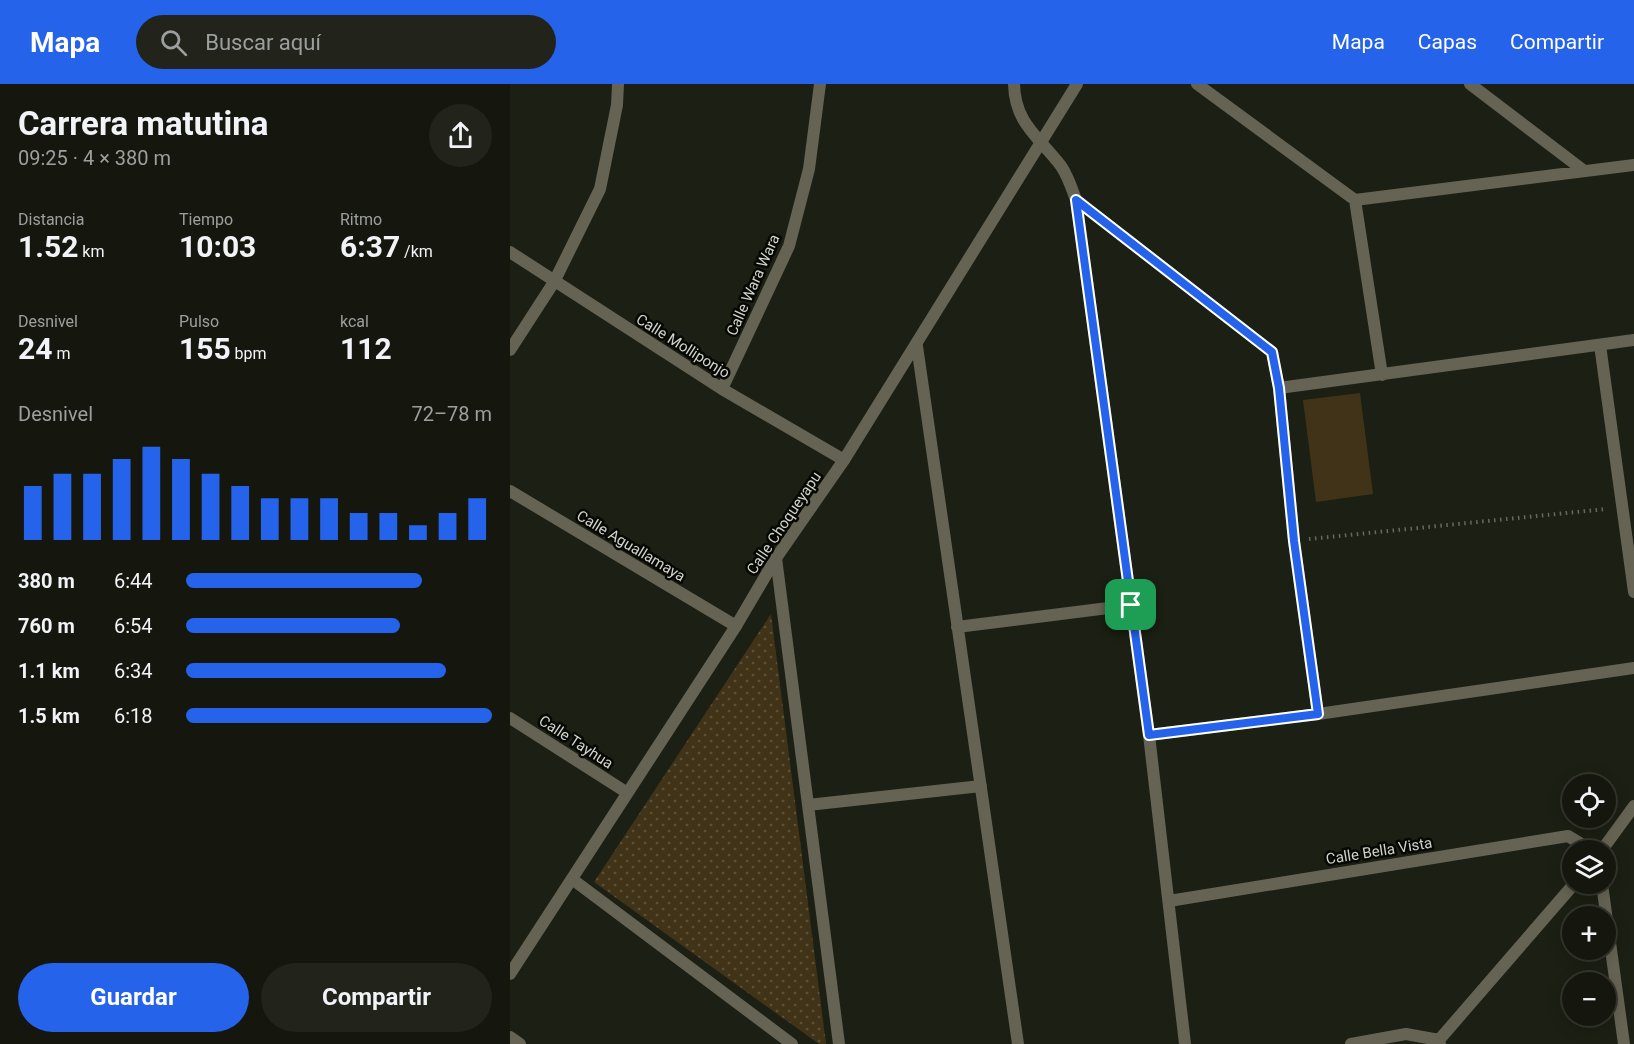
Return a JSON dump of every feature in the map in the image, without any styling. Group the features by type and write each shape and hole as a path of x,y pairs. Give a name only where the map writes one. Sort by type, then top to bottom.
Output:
{"street":[{"path":"510,350 554,282 600,189 617,105 618,84"},
{"name":"Calle Wara Wara","path":"722,389 789,246 809,169 819,84"},
{"path":"1014,84 1015,102 1025,126 1063,168 1076,200 1149,735 1185,1044"},
{"name":"Calle Choqueyapu","path":"512,966 572,879 626,792 736,626 776,558 844,460 1077,84"},
{"path":"1197,84 1355,201 1634,165"},
{"path":"1470,84 1583,170"},
{"path":"1076,200 1272,352 1279,388 1294,541 1318,714"},
{"path":"1355,201 1382,375"},
{"name":"Calle Molliponjo","path":"510,252 722,389 844,460"},
{"path":"1279,388 1634,340"},
{"path":"1600,345 1634,592"},
{"path":"916,346 1018,1044"},
{"name":"Calle Aguallamaya","path":"510,491 736,626"},
{"path":"776,558 839,1044"},
{"path":"957,627 1131,605"},
{"path":"1149,735 1318,714 1634,668"},
{"name":"Calle Tayhua","path":"510,718 626,792"},
{"path":"808,806 981,786"},
{"path":"1609,840 1634,806"},
{"name":"Calle Bella Vista","path":"1169,901 1568,836 1575,840"},
{"path":"572,879 792,1044"},
{"path":"1351,1044 1406,1034 1439,1042 1565,894"},
{"path":"1603,894 1624,1044"},
{"path":"510,1036 520,1044"}],"path":[{"path":"1294,541 1622,507"}],"shaded area":[{"path":"1360,393 1373,494 1316,502 1303,400"},
{"path":"771,614 826,1044 819,1044 594,882"}],"route":[{"path":"1076,200 1272,352 1279,388 1294,541 1318,714 1149,735 1131,605 1076,200"}]}
